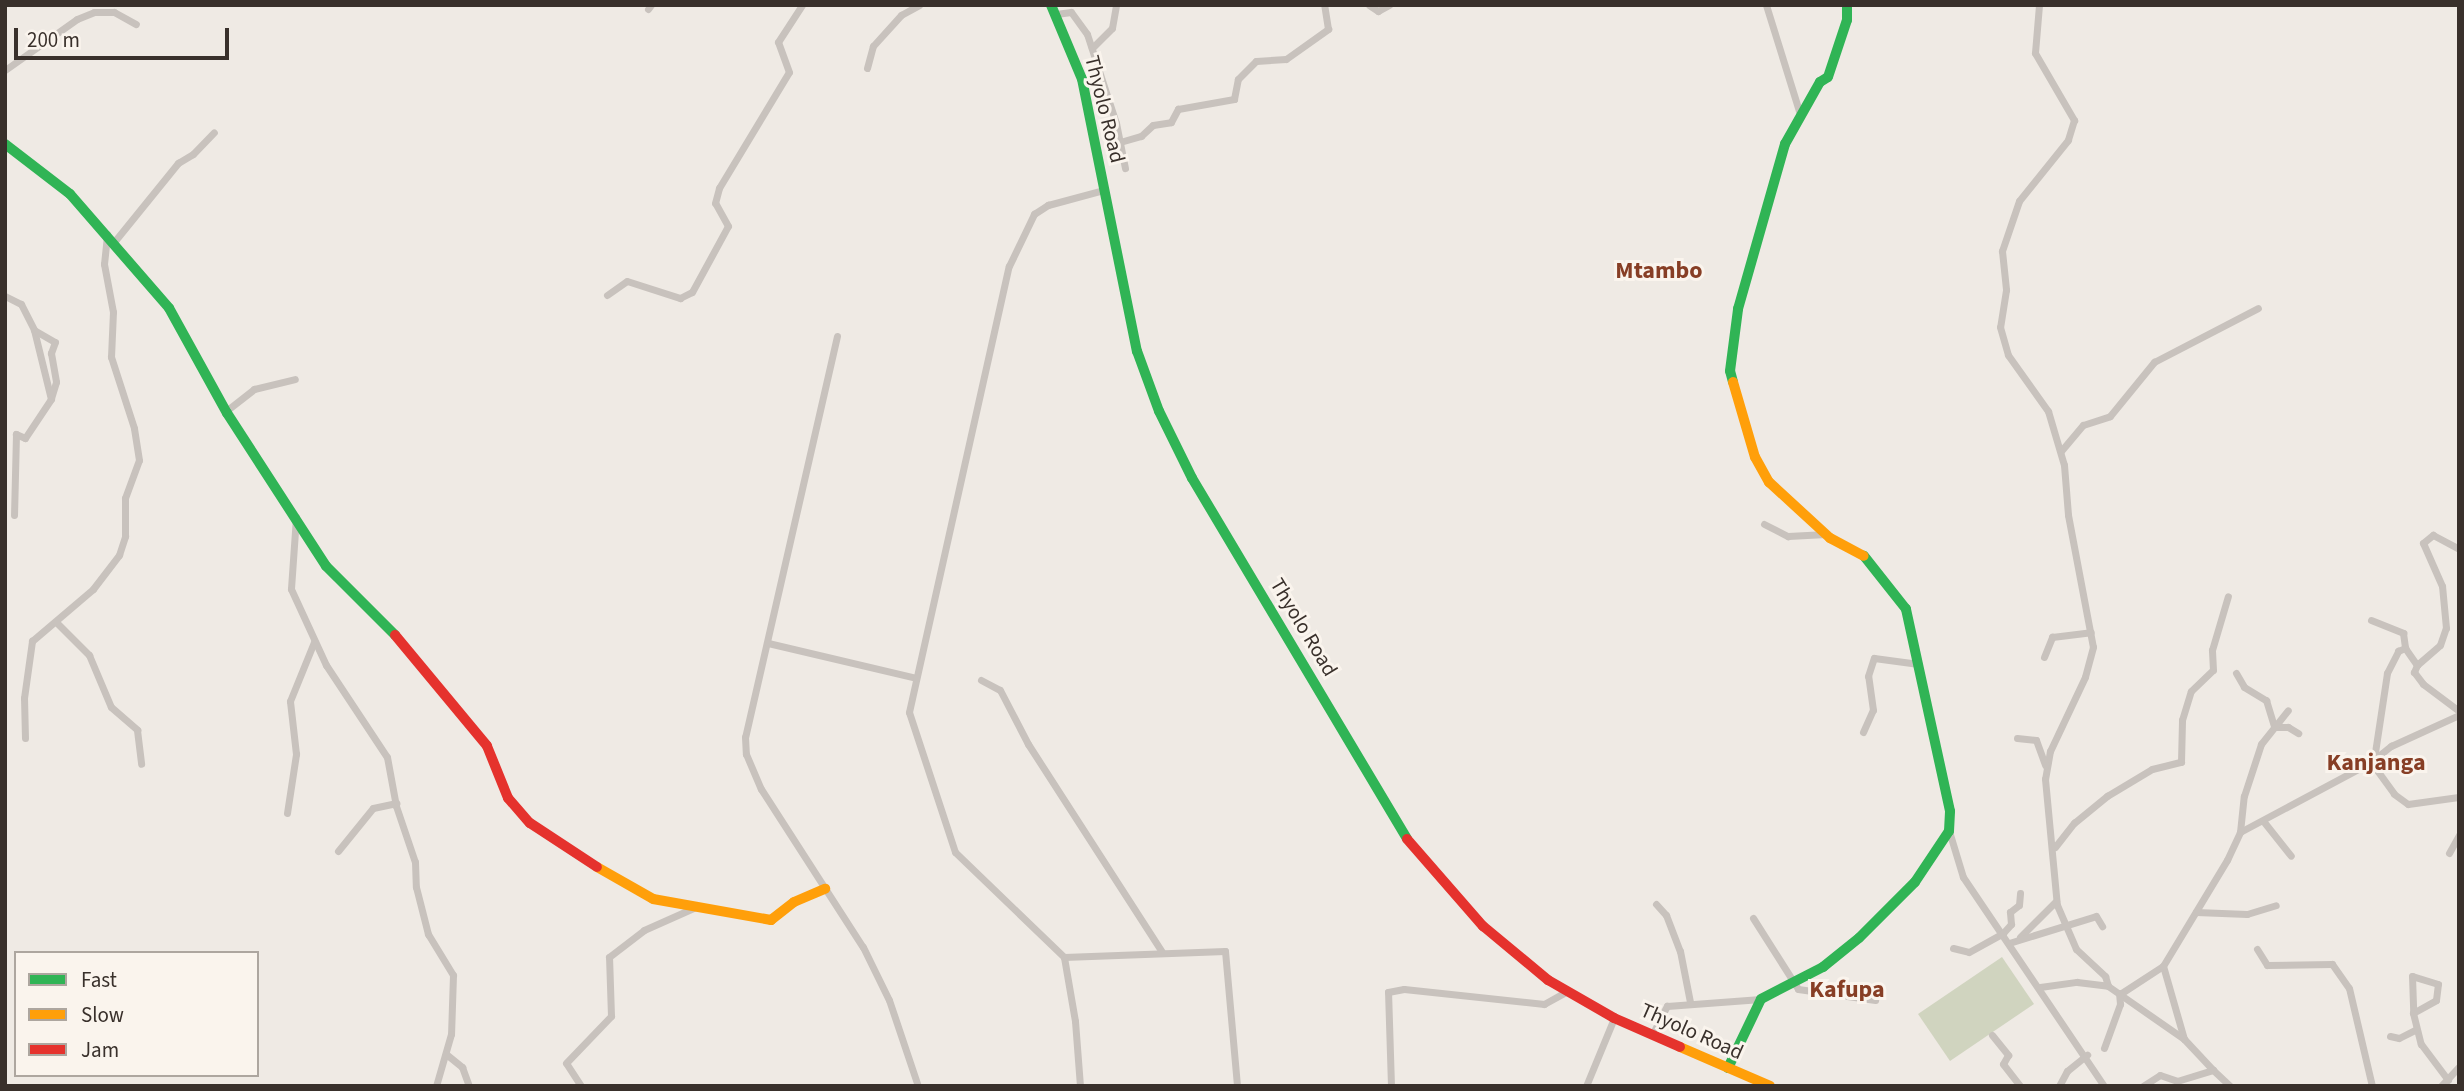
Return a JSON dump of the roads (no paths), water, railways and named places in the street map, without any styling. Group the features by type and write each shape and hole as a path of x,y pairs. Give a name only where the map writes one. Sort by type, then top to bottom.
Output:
{"main road":[{"path":"1728,1068 1761,999 1794,985 1840,954 1898,899 1927,867 1949,831 1950,811 1906,609 1871,559 1826,534 1761,470 1730,371 1738,309 1786,144 1800,114 1820,82 1828,77 1847,20 1847,5"},
{"name":"Thyolo Road","path":"1054,10 1082,79 1146,381 1192,478 1391,818 1436,876 1483,926 1566,992 1614,1018 1764,1085"},
{"path":"5,144 70,194 177,320 226,411 338,580 380,617 486,746 509,798 530,823 634,891 699,906 771,920 794,902 825,889"}],"street":[{"path":"607,295 627,281 680,298 692,292 729,226 715,203 719,188 789,72 779,42 802,5"},
{"path":"867,68 873,46 901,15 919,5"},
{"path":"1092,48 1112,28 1116,5"},
{"path":"1120,142 1141,136 1153,125 1171,122 1178,109 1234,99 1238,79 1256,61 1286,59 1328,29 1324,5"},
{"path":"1369,5 1378,11 1389,5"},
{"path":"1766,5 1800,114"},
{"path":"2039,5 2035,53 2074,120 2068,140 2018,201 2002,251 2007,290 2000,327 2008,355 2049,411 2061,451 2091,632 2091,659 2046,766"},
{"path":"1054,10 1066,11 1076,16 1092,48 1125,168"},
{"path":"5,70 69,24 94,12 114,12 136,24"},
{"path":"25,738 30,648 35,636 57,622 93,589 119,555 125,536 125,498 139,460 134,428 111,357 113,312 104,251 110,238 178,163 193,155 215,132"},
{"path":"1080,1086 1064,957 955,852 909,719 1009,266 1034,214 1048,205 1104,190"},
{"path":"5,296 21,304 34,330 51,399"},
{"path":"2061,451 2083,425 2110,416 2154,362 2258,308"},
{"path":"14,515 16,434 25,438 51,399 56,382 51,353 55,342 34,330"},
{"path":"837,336 745,737 746,754 761,789 877,974 918,1086"},
{"path":"226,411 254,389 295,379"},
{"path":"296,516 289,581 314,642 387,757 396,803 415,862 416,887 428,934 453,975 453,1019 436,1086"},
{"path":"1764,524 1788,536 1826,534"},
{"path":"2240,832 2264,822 2373,760 2391,746 2459,713 2423,684 2414,672 2417,665 2440,645 2446,628 2442,586 2423,543 2433,535 2459,550"},
{"path":"2055,847 2074,823 2107,796 2152,769 2181,762 2182,720 2191,691 2213,670 2212,650 2228,596"},
{"path":"2371,620 2395,626 2403,633 2405,648 2417,665"},
{"path":"57,622 89,655 111,707 137,730 141,764"},
{"path":"2044,657 2052,637 2091,632"},
{"path":"288,813 296,754 290,701 314,642"},
{"path":"768,643 916,678"},
{"path":"2405,648 2398,651 2387,673 2385,708 2373,760 2394,794 2408,804 2459,797"},
{"path":"1863,732 1874,710 1868,676 1874,658 1919,664"},
{"path":"2236,673 2244,687 2266,700 2274,727"},
{"path":"981,680 1000,690 1028,744 1162,952"},
{"path":"2119,993 2163,966 2196,912 2240,832 2248,783 2261,744 2288,710"},
{"path":"2274,727 2288,727 2298,733"},
{"path":"2017,738 2036,740 2046,766 2055,847 2056,901 2064,924 2076,949 2105,976 2109,986"},
{"path":"338,852 373,808 396,803"},
{"path":"2264,822 2291,856"},
{"path":"1949,831 1963,877 2087,1055 2104,1086"},
{"path":"2449,853 2459,835"},
{"path":"1953,948 1969,952 2003,933 2011,924 2010,912 2019,905 2020,893"},
{"path":"2020,937 2056,901"},
{"path":"1656,904 1666,915 1680,951 1689,1002"},
{"path":"2196,912 2247,914 2276,905"},
{"path":"580,1086 566,1063 611,1016 609,957 644,930 699,906"},
{"path":"2009,943 2020,937 2096,916 2102,926"},
{"path":"1754,918 1794,985 1805,992 1846,993 1875,1000"},
{"path":"2257,949 2267,965 2332,964 2349,988 2372,1086"},
{"path":"1064,957 1225,951 1237,1086"},
{"path":"2163,966 2184,1039"},
{"path":"2413,1013 2436,1000 2438,984 2412,976 2413,1013 2415,1030 2448,1080"},
{"path":"2040,987 2077,982 2109,986 2184,1039 2230,1086"},
{"path":"1391,1086 1388,992 1405,989 1544,1004 1566,992"},
{"path":"2104,1048 2120,1004 2119,993"},
{"path":"1652,1035 1664,1008 1689,1002 1761,999"},
{"path":"1586,1086 1614,1018"},
{"path":"2390,1036 2399,1038 2415,1030"},
{"path":"1992,1035 2008,1055 2003,1065 2020,1086"},
{"path":"446,1054 462,1067 469,1086"},
{"path":"2059,1086 2067,1071 2087,1055"},
{"path":"2441,1086 2459,1068"},
{"path":"2143,1086 2160,1075 2177,1081 2213,1070"}],"district":[{"name":"Mtambo","path":"1659,271"},
{"name":"Kanjanga","path":"2376,763"},
{"name":"Kafupa","path":"1847,990"}]}
